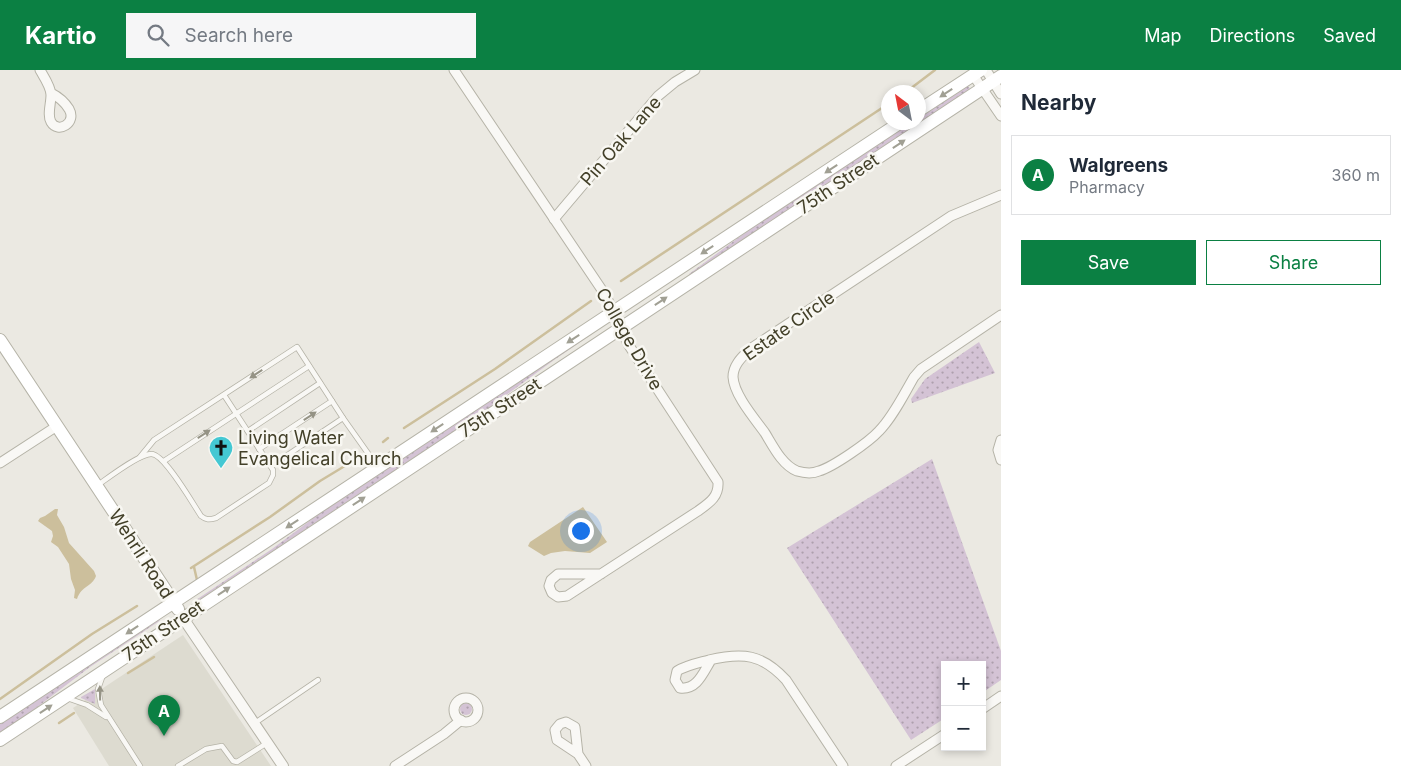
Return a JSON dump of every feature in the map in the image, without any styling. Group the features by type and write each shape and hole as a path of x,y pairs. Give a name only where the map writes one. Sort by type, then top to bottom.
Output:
{"main road":[{"path":"926,106 977,72"},
{"name":"75th Street","path":"0,740 992,82"},
{"name":"75th Street","path":"0,717 889,130"},
{"name":"Wehrli Road","path":"0,340 183,618"}],"street":[{"path":"40,70 51,93"},
{"name":"College Drive","path":"454,70 606,296 628,344 715,475 718,487 711,502 601,574 567,596 558,597 552,593 549,586 551,580 558,574 601,574"},
{"path":"986,70 1001,94"},
{"name":"Pin Oak Lane","path":"554,219 658,96 689,71"},
{"path":"977,72 992,82 1001,116"},
{"name":"Estate Circle","path":"1001,195 951,216 750,349 736,364 733,379 743,402 784,460 796,470 804,473 818,472 851,452 880,430 921,369 1001,315"},
{"path":"0,463 57,426"},
{"path":"1001,440 998,450 1001,460"},
{"name":"Wehrli Road","path":"183,618 283,766"},
{"path":"711,660 740,655 763,661 777,670 786,680 843,766"},
{"path":"986,707 1000,699"},
{"path":"395,766 444,734 461,720"},
{"path":"896,766 941,737"},
{"path":"578,754 586,766"}],"lane":[{"path":"140,457 154,440 297,347 332,402 378,467"},
{"path":"164,461 309,366"},
{"path":"248,431 320,384"},
{"path":"96,486 140,457 150,453 156,454 164,461 200,516 210,520 269,483 274,475 271,466 224,395"},
{"path":"259,449 332,402"},
{"path":"271,466 343,418"},
{"path":"107,668 98,689 101,705 140,766"},
{"path":"254,724 318,680"},
{"path":"65,697 88,705 108,718"},
{"path":"178,766 206,749 222,746 233,761 237,762 267,743"}],"shaded area":[{"path":"968,86 970,89 926,118 926,113"},
{"path":"900,130 908,130 689,274 757,224"},
{"path":"591,333 486,410 196,600 272,549 335,502"},
{"path":"979,342 995,373 912,403 911,399 925,379"},
{"path":"932,459 1001,651 1001,680 986,690 986,661 941,661 941,721 911,740 787,548"},
{"path":"583,507 607,542 590,553 565,551 544,556 528,546 530,542"},
{"path":"55,509 58,509 57,515 64,527 69,543 94,571 96,576 79,594 77,599 74,598 75,590 69,564 58,547 51,542 52,531 38,521"},
{"path":"159,618 158,622 90,667 0,734 0,724"},
{"path":"183,635 271,766 109,766 73,708"},
{"path":"95,689 95,704 81,698 81,697"},
{"path":"466,703 472,709 466,715 460,709"}],"waterway":[{"path":"915,85 935,70"},
{"path":"621,281 881,109"},
{"path":"404,428 495,369 591,301"},
{"path":"383,442 388,438"},
{"path":"191,568 353,461"},
{"path":"194,567 197,580"},
{"path":"0,699 92,634 137,606"},
{"path":"128,673 154,657"},
{"path":"59,723 74,713"}],"place":[{"name":"Living Water Evangelical Church","path":"221,469"},
{"name":"Walgreens","path":"164,736"}]}
